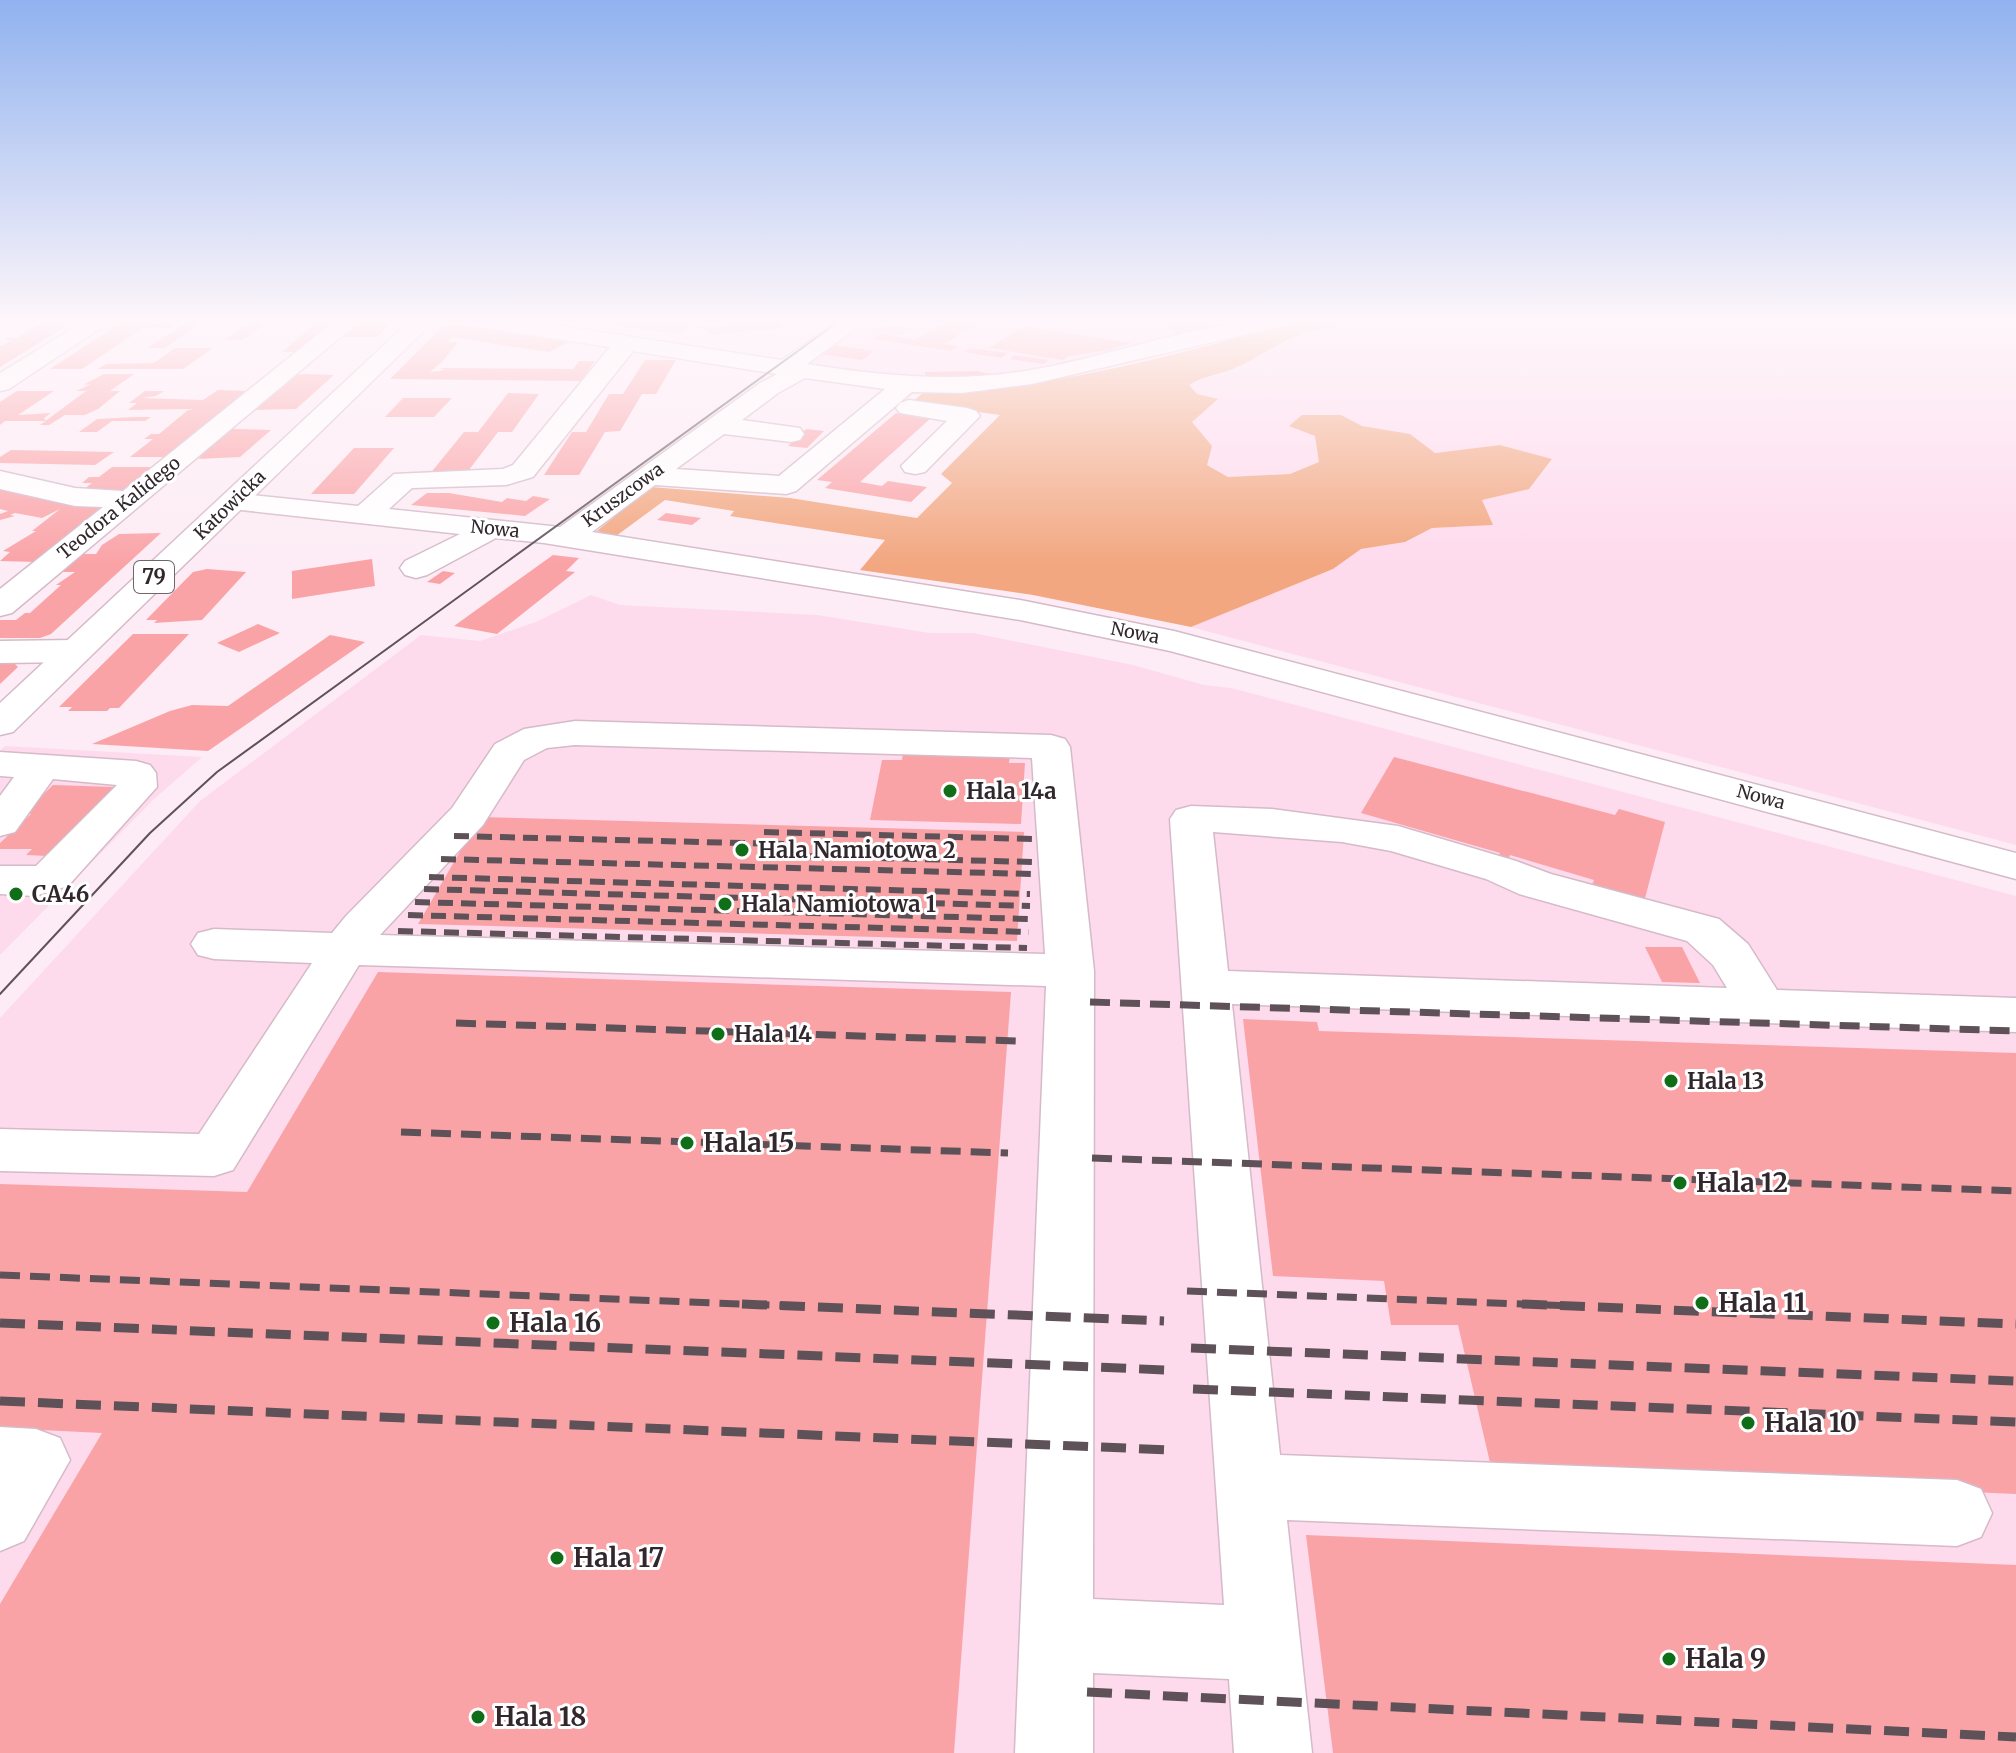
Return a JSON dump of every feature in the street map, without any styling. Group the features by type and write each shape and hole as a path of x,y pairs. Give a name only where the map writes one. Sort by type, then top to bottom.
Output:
{"street":[{"name":"Teodora Kalidego","path":"0,606 251,401"},
{"name":"Katowicka","path":"0,724 339,401"},
{"path":"366,515 404,480 506,477 523,471 581,401"},
{"name":"Kruszcowa","path":"565,538 751,401"},
{"path":"760,430 793,401"},
{"path":"649,476 786,485 888,401"},
{"path":"883,405 967,416 915,466"},
{"path":"718,425 791,434"},
{"path":"106,519 132,518 155,510 205,466"},
{"path":"0,480 75,497 129,500"},
{"name":"Nowa","path":"233,502 565,538 1020,610 1174,641 2016,866"},
{"path":"306,509 293,527 301,532 451,551"},
{"path":"416,568 491,528"},
{"path":"0,652 76,651"},
{"path":"0,1150 214,1155 362,926 468,816 509,752 538,737 575,733 1051,747 1070,971 1054,1753"},
{"path":"18,765 136,773"},
{"path":"0,823 33,781 18,765"},
{"path":"0,870 37,869 51,864 136,773"},
{"path":"0,880 35,882 52,876 137,787 136,773"},
{"path":"1273,1753 1191,819 1272,822 1342,829 1398,839 1501,870 1535,884 1703,930 1731,955 1762,1006"},
{"path":"214,944 1070,971"},
{"path":"1207,987 2016,1015"},
{"path":"0,1458 36,1460 0,1517"},
{"path":"1249,1486 1957,1513"},
{"path":"1057,1634 1264,1644"}],"shaded area":[{"path":"1216,401 2016,401 2016,845 1191,627 1333,569 1361,549 1405,542 1432,528 1492,525 1481,500 1529,489 1552,460 1500,445 1435,453 1410,434 1362,426 1341,415 1315,436 1320,462 1290,474 1228,477 1207,465 1191,422"},
{"path":"1216,401 1192,422 1212,446 1207,465 1228,477 1290,474 1319,462 1315,436 1289,426 1302,415 1341,415 1362,426 1410,434 1435,453 1500,445 1552,459 1529,489 1482,500 1493,525 1432,528 1405,542 1361,549 1333,569 1191,627 1033,595 860,570 885,540 730,516 734,511 665,500 616,536 597,531 651,487 790,498 917,518 952,483 941,474 1000,415 911,403"},
{"path":"591,595 620,605 817,615 930,633 973,633 1133,665 1204,685 1231,688 2016,896 2016,1753 0,1753 0,1018 200,801 421,635 480,641 536,622"},
{"path":"5,746 202,757 153,800 0,955 0,751"}],"building":[{"path":"39,401 18,415 51,413 44,418 46,421 5,421 0,425 0,402"},
{"path":"73,401 108,401 85,415 65,415 49,425 40,425"},
{"path":"238,401 168,457 130,457 153,439 144,439 151,434 159,434 188,410 195,409 128,410 137,403 129,403"},
{"path":"262,401 305,401 296,409 251,410"},
{"path":"400,401 449,401 434,417 385,417"},
{"path":"502,401 534,401 512,432 498,432 465,475 429,475 464,432 478,432"},
{"path":"605,401 638,401 620,431 605,432 579,475 544,475 572,432 586,432"},
{"path":"896,413 931,418 860,482 882,486 888,481 927,487 911,502 825,488 832,482 817,480"},
{"path":"151,417 145,421 112,421 97,432 79,432 97,419"},
{"path":"232,429 271,430 240,457 195,457"},
{"path":"806,429 824,431 807,448 788,446"},
{"path":"354,448 394,448 354,494 311,494"},
{"path":"11,450 114,452 95,465 0,463 0,457"},
{"path":"112,467 154,467 124,492 80,492 92,483 82,483 89,477 99,477"},
{"path":"0,486 107,507 39,562 0,561 10,552 3,551 36,531 32,531 60,509 42,518 15,513 10,515 15,516 0,520 0,514 8,511 0,509"},
{"path":"427,493 449,493 502,502 507,498 526,501 533,496 550,499 525,516 411,505"},
{"path":"666,513 701,518 692,525 657,520"},
{"path":"161,533 51,634 40,638 0,638 0,620 16,620 30,613 61,585 56,585 75,572 56,572 77,554 96,554 102,545 119,534"},
{"path":"553,555 579,558 566,571 575,572 497,634 454,626"},
{"path":"372,559 375,586 292,599 292,571"},
{"path":"207,569 246,572 202,620 154,623 157,620 146,620 193,572"},
{"path":"443,571 455,573 440,584 427,582"},
{"path":"258,624 280,633 239,652 217,643"},
{"path":"133,634 189,634 119,708 68,711 72,707 59,707"},
{"path":"330,635 365,642 208,751 92,744 170,711 192,705 228,706"},
{"path":"0,662 13,662 18,667 0,684"},
{"name":"Hala 14a","path":"904,746 1011,749 1009,763 1025,763 1021,824 870,820 882,760 902,760"},
{"path":"1394,757 1615,815 1619,809 1665,822 1644,902 1591,887 1594,880 1510,855 1508,861 1498,858 1500,853 1361,813"},
{"path":"53,785 114,787 48,856 26,855 32,849 0,849 0,843 31,814 24,813"},
{"path":"480,817 1024,832 1017,941 418,924"},
{"path":"1645,947 1682,947 1700,983 1662,982"},
{"path":"378,972 1011,992 954,1753 0,1753 0,1604 102,1433 0,1428 0,1184 247,1192"},
{"path":"1243,1019 1317,1022 1319,1031 2016,1053 2016,1494 1492,1471 1458,1325 1391,1325 1384,1281 1273,1276"},
{"name":"Hala 9","path":"1306,1535 2016,1565 2016,1753 1333,1753"}],"tram line":[{"path":"0,994 150,833 217,772 729,401"}],"railway":[{"path":"764,832 1032,839"},
{"path":"454,836 784,844"},
{"path":"764,855 1032,862"},
{"path":"441,859 1031,874"},
{"path":"429,877 1030,894"},
{"path":"424,889 1030,906"},
{"path":"415,902 1029,919"},
{"path":"408,915 1029,932"},
{"path":"398,931 1027,948"},
{"path":"1090,1002 2016,1031"},
{"path":"456,1023 1016,1041"},
{"path":"401,1132 1008,1153"},
{"path":"1092,1158 2016,1191"},
{"path":"0,1275 780,1306"},
{"path":"1187,1291 1556,1305"},
{"path":"742,1304 780,1306"},
{"path":"1522,1304 1556,1305"},
{"path":"1556,1305 1572,1306"},
{"path":"1556,1305 2016,1324"},
{"path":"780,1306 792,1306"},
{"path":"780,1306 1164,1321"},
{"path":"0,1323 1167,1370"},
{"path":"1191,1348 2016,1381"},
{"path":"1193,1389 2016,1422"},
{"path":"0,1401 1171,1450"},
{"path":"1087,1692 2016,1737"}],"place":[{"name":"Hala 14a","path":"950,791"},
{"name":"Hala Namiotowa 2","path":"742,850"},
{"name":"CA46","path":"16,894"},
{"name":"Hala Namiotowa 1","path":"725,904"},
{"name":"Hala 14","path":"718,1034"},
{"name":"Hala 13","path":"1671,1081"},
{"name":"Hala 15","path":"687,1143"},
{"name":"Hala 12","path":"1680,1183"},
{"name":"Hala 11","path":"1702,1303"},
{"name":"Hala 16","path":"493,1323"},
{"name":"Hala 10","path":"1748,1423"},
{"name":"Hala 17","path":"557,1558"},
{"name":"Hala 9","path":"1669,1659"},
{"name":"Hala 18","path":"478,1717"}]}
